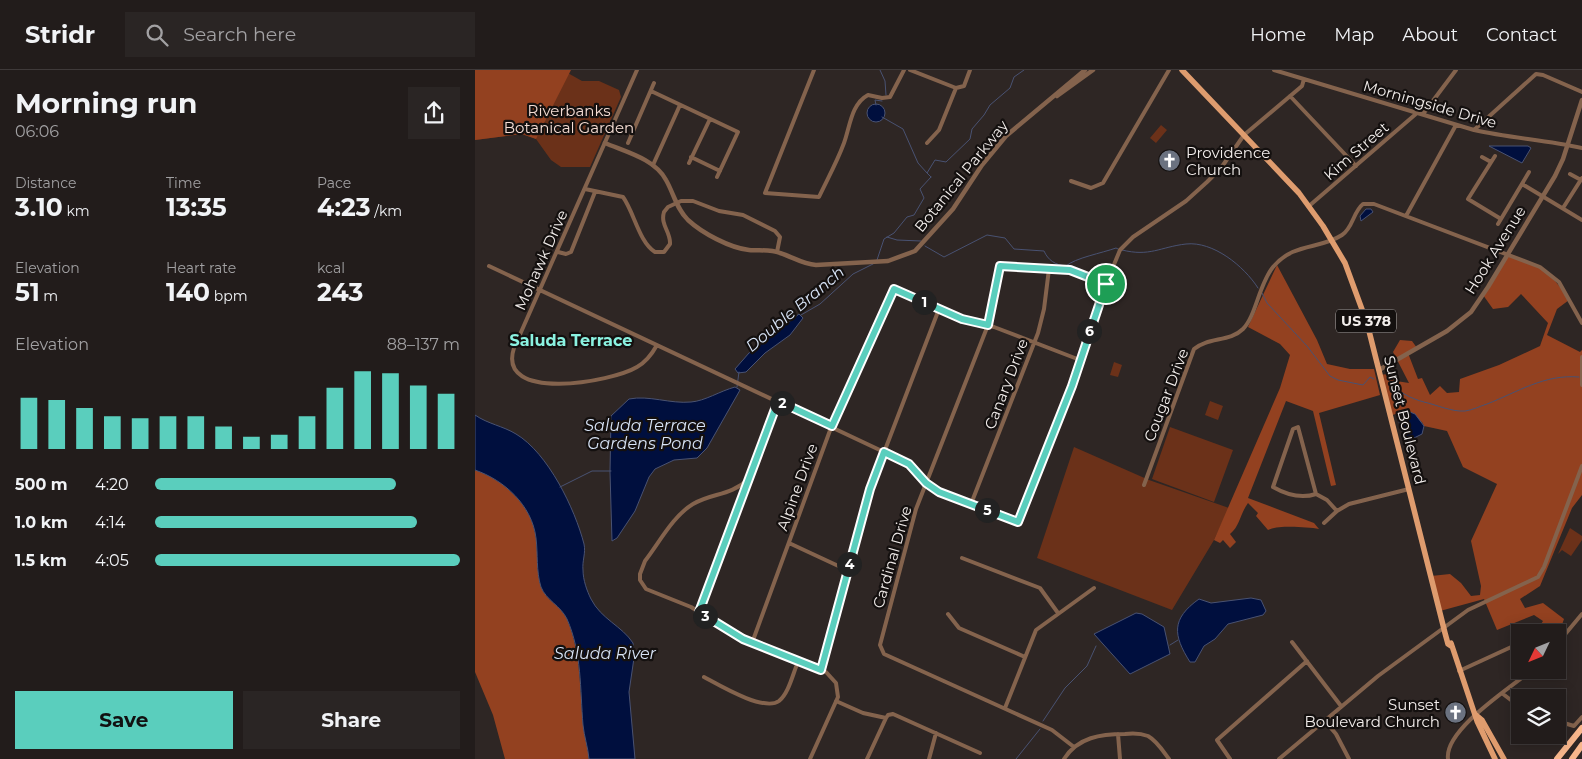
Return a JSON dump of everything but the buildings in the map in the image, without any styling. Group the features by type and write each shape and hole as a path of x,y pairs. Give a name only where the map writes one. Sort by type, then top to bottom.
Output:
{"highway":[{"path":"1557,759 1582,728"},
{"path":"1572,759 1582,745"}],"main road":[{"name":"Sunset Boulevard","path":"1182,70 1289,181 1332,240 1354,285 1379,370 1445,627 1445,637 1451,646 1478,723 1495,759"},
{"name":"Sunset Boulevard","path":"1476,715 1482,720 1504,759"}],"street":[{"name":"Mohawk Drive","path":"637,70 512,354 513,368 524,376 538,382 559,384 600,379 638,367 649,357 657,345"},
{"path":"814,70 765,193 819,197 860,101 868,95 882,98 890,97 904,70"},
{"path":"910,70 956,88 964,86 970,70"},
{"name":"Botanical Parkway","path":"605,143 653,164 666,179 675,203 693,225 723,241 747,250 777,252 800,262 816,266 884,261 907,255 922,244 958,202 982,165 1006,136 1085,70"},
{"name":"Botanical Parkway","path":"1049,100 1067,91 1093,70"},
{"path":"1071,181 1091,188 1103,183 1169,70"},
{"name":"Morningside Drive","path":"1273,70 1474,130 1582,148"},
{"path":"1423,114 1456,70"},
{"path":"1474,130 1536,74 1543,75 1582,92"},
{"path":"489,266 726,376 909,464 926,483 939,492 1018,522 1080,360 1117,254 1126,243 1187,200 1207,182 1221,168 1244,135 1303,86 1304,79"},
{"path":"628,143 654,83"},
{"path":"927,143 939,130 956,88"},
{"path":"651,91 738,132 717,177"},
{"path":"1291,96 1356,166"},
{"name":"Hook Avenue","path":"1379,370 1447,331 1465,318 1479,300 1543,197 1563,159 1582,100"},
{"path":"653,164 680,105"},
{"name":"Kim Street","path":"1309,206 1417,112"},
{"path":"689,164 710,119"},
{"path":"1406,216 1456,125"},
{"path":"1465,204 1495,156"},
{"path":"1482,157 1491,162"},
{"path":"691,158 720,171"},
{"path":"1498,224 1529,172"},
{"path":"1563,208 1581,179 1570,174"},
{"path":"1522,184 1582,220"},
{"path":"585,189 623,197 637,222 643,240 650,249 657,253 664,252 670,247 670,236 662,217 665,210 675,203 685,200 695,201 719,211 743,215 774,230 780,237 777,252"},
{"path":"558,252 566,254 571,252 595,192"},
{"path":"1468,199 1501,219"},
{"path":"1332,240 1348,229 1359,209 1366,203 1406,216 1540,267 1555,278 1582,323"},
{"name":"Cougar Drive","path":"1144,485 1194,349 1201,344 1234,335 1244,329 1266,278 1285,256 1298,248 1332,240"},
{"name":"Cardinal Drive","path":"1049,269 1000,266 988,325 926,483 909,534 880,648 884,654 1057,732 1074,747"},
{"path":"1049,269 1070,270 1106,284"},
{"name":"Canary Drive","path":"971,504 1045,309 1049,269"},
{"name":"Alpine Drive","path":"752,643 832,426 891,292 897,289 939,309"},
{"path":"821,670 870,489 939,309 962,319 988,325 1034,341 1080,360"},
{"path":"1582,356 1582,385"},
{"path":"699,612 778,401"},
{"path":"1316,494 1298,427 1293,429 1273,487 1301,498 1316,494 1327,500 1337,511"},
{"path":"1279,759 1341,706 1468,610 1538,577 1544,568 1582,466"},
{"path":"749,478 732,492 702,500 685,509 641,568 640,580 646,589 682,602 734,634 830,675 836,683 839,692 811,759"},
{"path":"1324,524 1337,511 1349,504 1409,489"},
{"path":"789,543 847,570"},
{"path":"962,558 1040,588 1058,612"},
{"path":"1005,708 1035,630 1094,588"},
{"path":"948,614 959,628 1025,657"},
{"path":"1566,633 1582,614"},
{"path":"1292,642 1341,706"},
{"path":"1459,671 1511,647"},
{"path":"1230,759 1217,740 1307,661"},
{"path":"704,677 735,693 761,703 771,704 783,697 798,662"},
{"path":"1447,759 1450,742 1476,715 1521,679"},
{"path":"1503,694 1511,700"},
{"path":"836,701 863,713 886,718"},
{"path":"867,759 888,714 893,714 980,753"},
{"path":"1566,724 1573,726 1582,717"},
{"path":"1324,720 1336,734 1349,759"},
{"path":"929,759 936,733"},
{"path":"1064,759 1074,747 1089,738 1137,733 1155,741 1169,759"},
{"path":"1119,734 1120,759"}],"green space":[{"name":"Riverbanks Botanical Garden","path":"475,70 566,72 582,81 599,81 619,90 621,97 590,167 561,167 551,160 536,139 522,134 475,140"},
{"path":"1161,125 1167,130 1156,143 1150,138"},
{"path":"1114,362 1122,365 1118,377 1110,375"},
{"path":"1210,401 1223,406 1218,420 1205,415"},
{"path":"1170,427 1233,450 1214,502 1152,479"},
{"path":"1074,447 1149,480 1229,508 1214,540 1172,610 1037,558"},
{"path":"1570,528 1582,536 1582,540 1571,556 1562,550 1558,554"}],"shaded area":[{"path":"475,70 571,70 536,139 522,134 475,140"},
{"path":"1508,254 1536,266 1556,282 1569,300 1557,309 1547,335 1580,352 1582,350 1582,495 1572,508 1540,586 1520,599 1525,608 1543,603 1564,619 1562,624 1541,624 1543,621 1534,615 1497,630 1484,599 1440,611 1431,576 1450,574 1461,583 1471,596 1480,595 1481,586 1471,541 1497,484 1463,467 1447,431 1424,426 1422,422 1401,412 1390,416 1380,375 1394,373 1396,381 1409,383 1393,352 1400,340 1412,341 1417,348 1408,353 1418,379 1422,378 1430,395 1440,386 1447,393 1459,392 1460,379 1499,365 1540,346 1548,323 1521,294 1508,307 1493,309 1483,295"},
{"path":"1277,265 1317,340 1327,364 1350,369 1374,369 1380,395 1319,413 1336,485 1331,486 1313,411 1286,401 1248,498 1314,523 1319,529 1285,527 1268,530 1256,516 1258,513 1248,503 1236,527 1230,534 1236,542 1230,548 1223,540 1220,543 1214,540 1280,388 1290,355 1280,344 1248,327"},
{"path":"475,470 486,474 506,487 515,495 529,515 536,538 538,575 541,587 546,596 564,614 572,633 578,660 584,729 589,759 505,759 493,715 475,672"}],"water":[{"path":"876,104 882,107 885,113 882,119 876,122 870,119 867,113 870,107"},
{"path":"1489,146 1528,146 1531,148 1522,163"},
{"path":"1366,209 1371,209 1373,212 1361,221 1360,216"},
{"path":"799,314 803,318 790,335 765,353 746,372 738,373 735,369 749,353"},
{"name":"Saluda Terrace Gardens Pond","path":"735,387 740,390 707,448 697,458 674,460 655,469 649,477 635,511 617,538 612,541 611,416 629,399 644,398 691,402 702,400"},
{"path":"1405,410 1415,414 1424,426 1422,434 1412,439 1404,436 1397,416 1397,414"},
{"name":"Saluda River","path":"475,415 511,431 528,443 549,468 567,499 584,544 583,574 590,596 600,612 633,643 634,658 629,692 635,759 589,759 583,725 578,658 572,632 564,614 546,596 541,587 536,538 529,515 515,495 506,487 486,474 475,470"},
{"path":"1251,598 1261,600 1266,611 1263,615 1228,624 1215,639 1204,646 1195,662 1190,662 1180,644 1178,635 1179,621 1183,613 1199,599 1211,603"},
{"path":"1136,613 1142,614 1164,627 1170,654 1130,674 1094,634"}],"waterway":[{"path":"880,70 885,81 886,95"},
{"name":"Double Branch","path":"931,177 927,173 935,160 946,162 970,139 972,129 990,105 1010,88 1014,77 1024,70"},
{"path":"876,105 875,100 882,101"},
{"path":"882,117 903,129 918,163 927,173"},
{"name":"Double Branch","path":"877,260 884,239 894,233 907,217 914,215 924,198 920,189 931,177"},
{"path":"925,246 944,257 987,235 1005,238 1014,249 1044,251 1052,262 1066,266 1082,258 1118,249"},
{"path":"887,237 897,240 921,241"},
{"path":"1122,250 1148,252 1186,244 1207,247 1227,257 1245,271 1258,288"},
{"name":"Double Branch","path":"801,315 820,304 853,274 873,264"},
{"path":"1262,293 1267,303 1307,346 1330,376 1338,380 1363,385 1370,377 1374,379"},
{"name":"Double Branch","path":"737,387 739,372"},
{"path":"1389,380 1400,391 1414,399 1465,411 1543,381 1554,378 1579,377"},
{"name":"Double Branch","path":"560,487 592,471 611,471"},
{"path":"1170,645 1178,640"},
{"path":"1043,721 1065,688 1087,666 1096,646"},
{"path":"1016,759 1040,729"}],"place":[{"name":"Providence Church","path":"1170,161"},
{"name":"Sunset Boulevard Church","path":"1456,713"}],"district":[{"name":"Saluda Terrace","path":"571,340"}],"route":[{"path":"1000,266 1070,270 1106,284 1072,386 1018,522 939,492 926,483 909,464 884,452 870,489 821,670 743,639 699,612 778,401 832,426 851,380 894,289 962,319 988,325 1000,266"}]}
